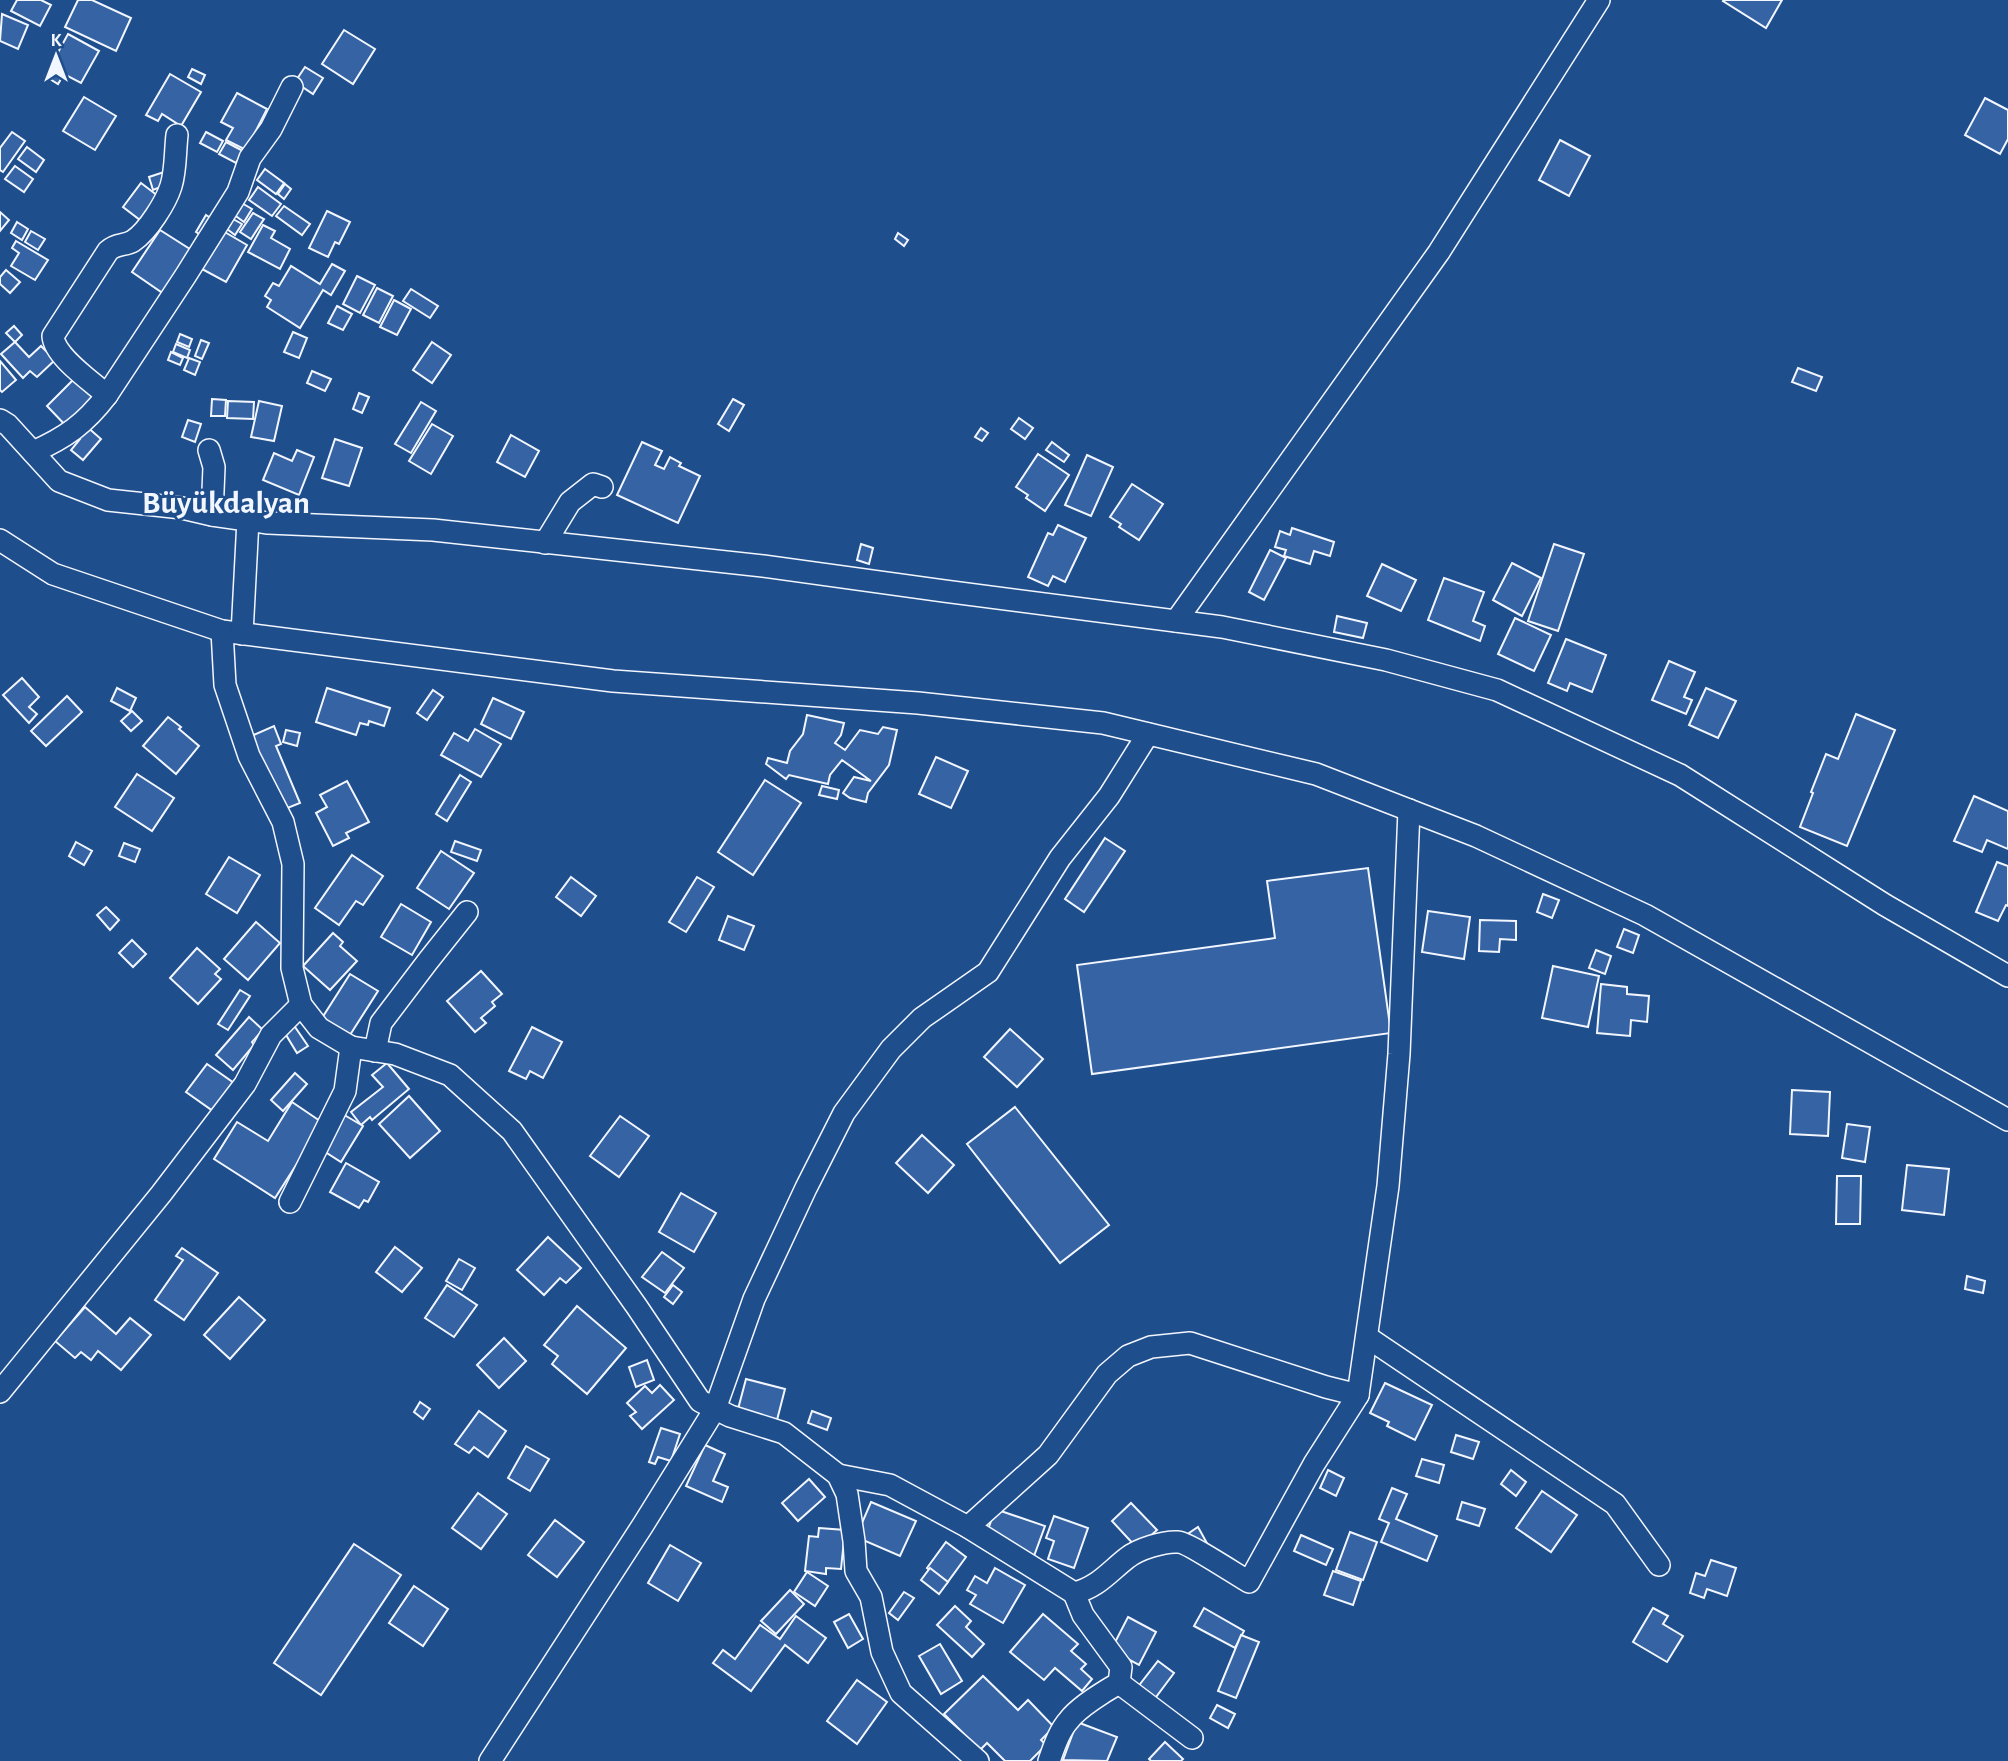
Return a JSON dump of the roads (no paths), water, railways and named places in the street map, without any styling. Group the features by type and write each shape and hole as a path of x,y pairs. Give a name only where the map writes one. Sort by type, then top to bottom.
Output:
{"street":[{"path":"1176,621 1439,252 1599,0"},
{"path":"33,452 75,429 95,411 107,395 238,192 250,158 271,129 292,87"},
{"path":"107,395 62,357 53,345 53,336 108,251 113,246 131,243 159,210 171,187 177,135"},
{"path":"0,420 8,425 59,481 107,500 181,508 268,523 433,530 763,566 1222,627 1386,660 1497,690 1680,775 1885,905 2008,976"},
{"path":"209,450 214,467 212,515"},
{"path":"545,543 570,502 593,484 602,487"},
{"path":"248,520 225,685 249,756 283,822 293,864 292,968 301,1005 319,1028 351,1046 395,1054 450,1075 512,1131 700,1401 730,1416 784,1433 838,1475 847,1494 856,1571 871,1597 882,1652 901,1693 978,1761"},
{"path":"0,540 53,574 232,633 613,681 918,703 1089,721 1316,774 1476,836 1645,915 2008,1121"},
{"path":"490,1761 715,1409 754,1299 844,1113 891,1049 922,1018 988,972 1060,858 1110,796 1148,734"},
{"path":"1074,1593 1100,1583 1129,1556 1148,1546 1180,1541 1249,1582 1314,1464 1358,1395 1388,1186 1399,1054 1409,810"},
{"path":"375,1051 381,1023 467,912"},
{"path":"0,1392 161,1194 245,1084 271,1035 301,1005"},
{"path":"290,1202 345,1091 351,1046"},
{"path":"1367,1338 1615,1504 1660,1565"},
{"path":"968,1527 1048,1455 1107,1374 1128,1356 1151,1347 1190,1343 1358,1395"},
{"path":"838,1475 890,1485 968,1527 1074,1593 1083,1615 1121,1668 1119,1683"},
{"path":"1119,1683 1192,1738"},
{"path":"1049,1761 1069,1719 1119,1683"}],"district":[{"name":"Büyükdalyan","path":"226,502"}]}
